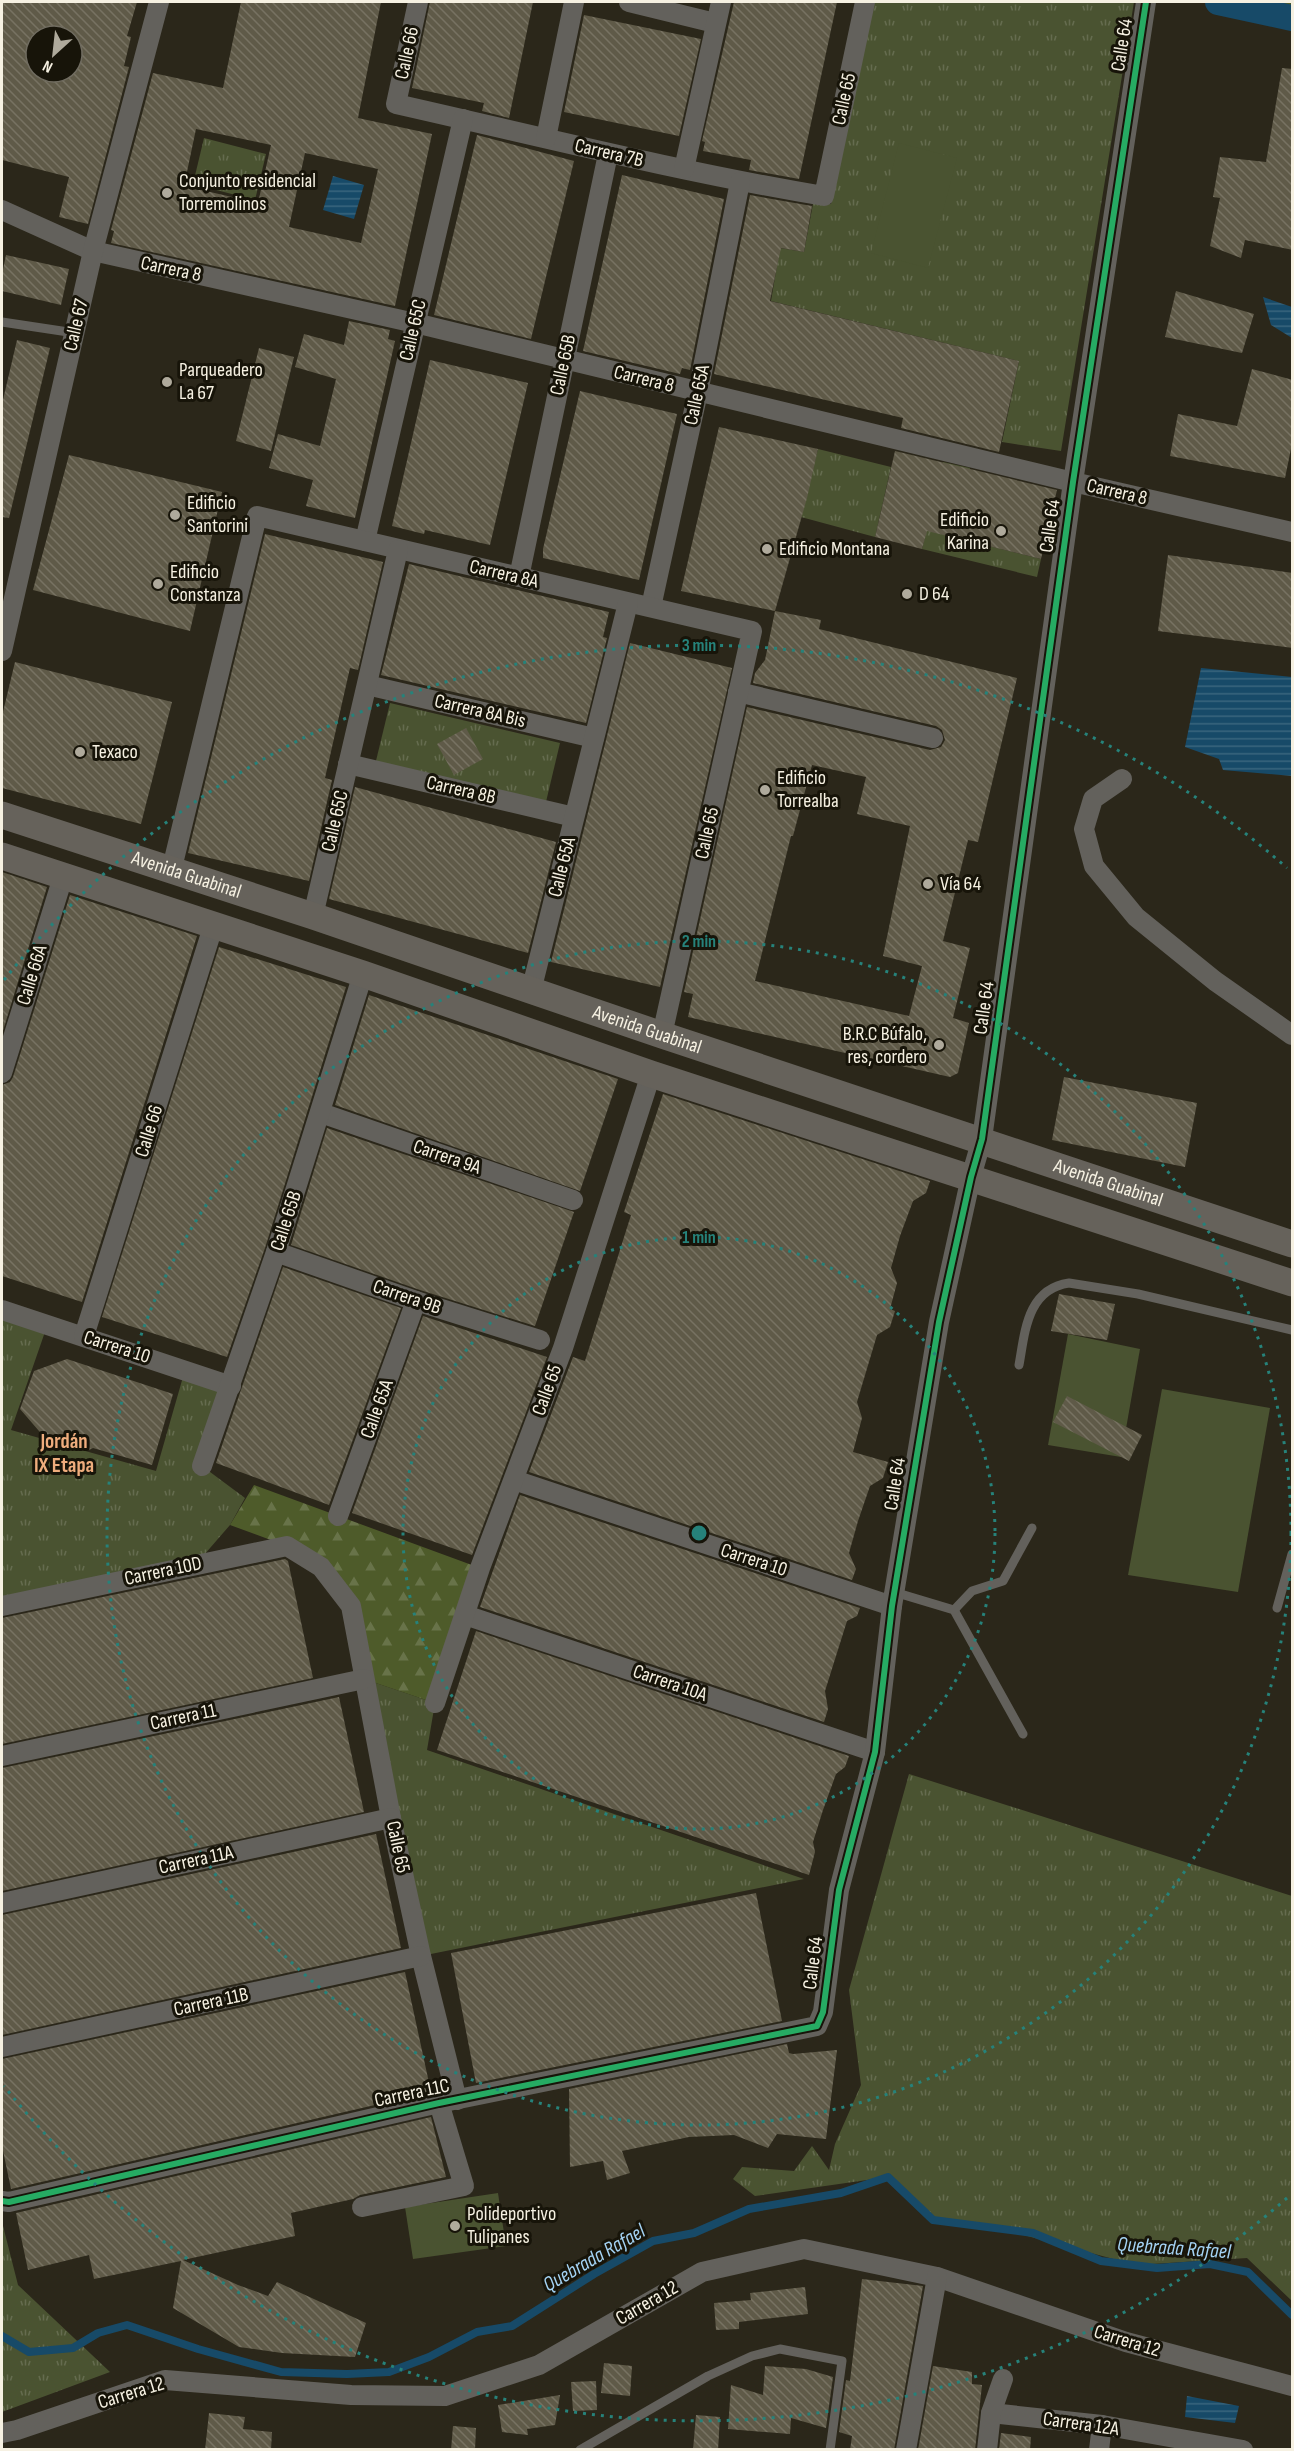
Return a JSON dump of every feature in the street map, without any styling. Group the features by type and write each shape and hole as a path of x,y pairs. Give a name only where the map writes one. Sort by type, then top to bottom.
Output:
{"main road":[{"name":"Avenida Guabinal","path":"2,815 171,872 313,916 662,1035 1293,1244"},
{"name":"Avenida Guabinal","path":"2,856 213,927 363,974 651,1074 1293,1283"}],"street":[{"name":"Calle 67","path":"2,651 93,251 159,2"},
{"name":"Calle 66","path":"396,104 418,2"},
{"path":"546,138 574,2"},
{"path":"628,2 716,23"},
{"path":"684,169 721,2"},
{"name":"Calle 65","path":"824,196 865,2"},
{"name":"Calle 64","path":"823,2012 839,1890 875,1752 893,1599 939,1322 971,1177 982,1140 1072,482 1146,2"},
{"name":"Carrera 7B","path":"396,104 608,154 740,182 824,196"},
{"name":"Calle 65C","path":"365,541 463,119"},
{"name":"Calle 65B","path":"519,577 608,154"},
{"name":"Calle 65A","path":"651,607 698,392 740,182"},
{"name":"Carrera 8","path":"2,210 93,251 415,322 1072,482 1293,532"},
{"name":"Carrera 8A","path":"171,872 257,516 752,632"},
{"name":"Calle 65C","path":"313,916 398,550"},
{"name":"Calle 65A","path":"531,991 628,603"},
{"name":"Calle 65","path":"662,1035 752,632"},
{"name":"Carrera 8A Bis","path":"367,685 594,738"},
{"path":"738,692 933,738"},
{"name":"Carrera 8B","path":"348,764 574,817"},
{"path":"1122,779 1093,799 1084,829 1094,866 1136,917 1215,981 1293,1035"},
{"name":"Calle 66A","path":"2,1073 63,877"},
{"name":"Calle 66","path":"84,1336 213,927"},
{"name":"Calle 65B","path":"202,1466 276,1251 363,974"},
{"name":"Calle 65","path":"435,1703 480,1568 563,1348 651,1074"},
{"name":"Carrera 9A","path":"321,1113 573,1200"},
{"name":"Carrera 9B","path":"276,1251 416,1301 540,1340"},
{"name":"Calle 65A","path":"338,1516 416,1301"},
{"name":"Carrera 10","path":"2,1310 231,1386"},
{"name":"Carrera 10","path":"514,1480 893,1599"},
{"name":"Carrera 10D","path":"2,1606 287,1546 321,1567"},
{"name":"Calle 65","path":"321,1567 351,1606 464,2186 362,2207"},
{"name":"Carrera 10A","path":"465,1615 875,1752"},
{"name":"Carrera 11","path":"2,1756 364,1679"},
{"name":"Carrera 11A","path":"2,1903 391,1818"},
{"name":"Carrera 11B","path":"2,2047 421,1956"},
{"name":"Carrera 11C","path":"2,2201 9,2202 448,2101 817,2026 823,2012"},
{"name":"Carrera 12","path":"2,2433 165,2380 351,2395 445,2396 539,2365 702,2272 804,2249 937,2277 1126,2342 1293,2386"},
{"path":"906,2450 937,2277"},
{"path":"987,2450 991,2413 1003,2379"},
{"name":"Carrera 12A","path":"991,2413 1102,2425 1207,2447 1243,2450"},
{"path":"1099,2450 1102,2425"}],"lane":[{"path":"2,322 75,333"},
{"path":"1019,1365 1028,1315 1040,1299 1058,1284 1069,1283 1138,1294 1293,1330"},
{"path":"954,1610 972,1591 1004,1581 1032,1528"},
{"path":"1277,1608 1293,1554"},
{"path":"893,1599 954,1610"},
{"path":"954,1610 1023,1734"},
{"path":"580,2450 708,2376 752,2356 780,2349 842,2361 830,2450"}],"green space":[{"path":"872,2 1134,2 1061,451 1002,442 1019,361 771,301 780,248 804,252 813,204 831,204"},
{"path":"1213,2 1292,2 1292,17"},
{"path":"204,138 266,154 255,200 193,184"},
{"path":"899,143 957,158 928,268 871,253"},
{"path":"818,449 891,467 875,537 801,517"},
{"path":"943,462 970,468 953,537 1041,559 1037,577 922,549"},
{"path":"390,703 560,743 545,806 375,765"},
{"path":"2,1310 47,1326 11,1430 156,1471 185,1370 231,1386 202,1466 245,1498 230,1525 197,1563 2,1606"},
{"path":"1068,1334 1140,1349 1121,1457 1048,1445"},
{"path":"1162,1389 1270,1408 1238,1592 1128,1575"},
{"path":"254,1485 480,1568 435,1703 364,1679 351,1606 287,1546 230,1525"},
{"path":"364,1679 435,1703 427,1750 804,1879 421,1956"},
{"path":"909,1774 1292,1896 1292,2301 1247,2258 1136,2265 1001,2229 933,2220 888,2177 755,2196 733,2179 742,2167 794,2171 812,2146 829,2170 835,2144 861,2085 849,1990"},
{"name":"Polideportivo Tulipanes","path":"498,2193 506,2246 413,2259 405,2207"},
{"path":"2,2222 18,2285 110,2372 2,2412"}],"water":[{"path":"333,176 364,185 354,219 323,210"},
{"path":"1263,297 1292,307 1292,338 1271,325"},
{"path":"1201,668 1292,677 1292,776 1223,770 1219,759 1185,747"},
{"path":"1187,2396 1239,2406 1235,2423 1185,2417"}],"building":[{"path":"2,2 137,2 127,36 131,37 124,66 129,67 88,224 59,217 69,177 2,160"},
{"name":"Conjunto residencial Torremolinos","path":"241,2 381,2 358,118 432,134 395,306 111,243 114,231 111,230 153,73 223,88","holes":["196,129 271,145 258,203 184,186","305,153 378,169 361,243 289,227"]},
{"path":"430,2 533,2 509,118 482,111 484,103 412,88"},
{"path":"734,2 837,2 799,179 749,170 751,160 703,151 705,142 702,141"},
{"path":"584,15 701,39 679,136 564,112"},
{"path":"1282,68 1293,69 1293,250 1245,240 1241,258 1210,246 1220,198 1213,197 1220,157 1266,162"},
{"path":"477,135 574,161 531,339 434,315"},
{"path":"622,175 724,199 690,370 682,368 680,374 583,351"},
{"path":"750,195 812,206 804,252 781,248 770,301 1019,361 999,452 901,428 903,418 714,374"},
{"path":"6,255 69,269 61,305 2,291 2,274"},
{"path":"1176,291 1254,314 1242,353 1165,337"},
{"path":"349,321 390,330 388,339 395,341 355,518 306,506 313,480 269,468 278,434 320,446 336,379 295,367 304,334 344,345"},
{"path":"17,340 50,348 9,518 2,517 2,404"},
{"path":"259,348 294,357 271,451 236,441"},
{"path":"430,360 528,383 490,545 425,530 424,534 392,526"},
{"path":"1252,369 1293,380 1293,439 1285,478 1170,456 1178,414 1237,426"},
{"path":"580,391 677,414 639,580 543,558 543,549"},
{"path":"719,427 818,449 807,498 775,611 681,591"},
{"path":"895,451 1057,490 1041,559 927,531 922,549 875,537"},
{"path":"69,455 222,492 190,631 33,590"},
{"path":"265,534 383,562 358,670 350,668 325,778 332,780 309,881 188,853"},
{"path":"1168,555 1293,573 1293,648 1158,631"},
{"path":"409,564 609,612 603,637 607,638 586,723 381,675"},
{"path":"775,611 821,620 819,629 1017,678 978,842 968,840 943,941 970,948 953,1018 969,1023 958,1073 950,1077 688,1017 693,994 684,992 747,707 930,750 941,747 945,740 942,730 936,726 753,683 755,673 765,660","holes":["812,765 866,777 857,814 910,826 883,956 922,966 909,1016 755,981 791,836 793,836"]},
{"path":"630,643 732,668 660,987 551,962"},
{"name":"Texaco","path":"15,662 172,702 141,824 2,788 2,716"},
{"path":"466,728 483,759 454,775 437,744"},
{"path":"355,787 556,842 528,953 329,899"},
{"path":"2,872 47,887 2,1034"},
{"path":"70,895 197,936 82,1302 2,1276 2,1085 10,1082 13,1077"},
{"path":"219,947 346,987 265,1248 227,1357 102,1317"},
{"path":"369,995 618,1079 580,1191 335,1105"},
{"path":"1064,1077 1197,1103 1185,1167 1052,1140"},
{"path":"663,1094 930,1181 926,1193 913,1201 900,1236 891,1268 897,1283 890,1309 895,1311 890,1327 877,1335 857,1402 862,1418 853,1452 888,1462 883,1478 870,1486 858,1521 849,1553 856,1569 852,1580 529,1472 573,1357 585,1361 631,1215 624,1212"},
{"path":"327,1128 574,1212 535,1326 420,1290 291,1245"},
{"path":"283,1267 401,1308 329,1505 216,1463"},
{"path":"1059,1294 1115,1304 1107,1340 1051,1331"},
{"path":"423,1316 547,1357 472,1555 352,1513"},
{"path":"67,1359 173,1394 152,1465 93,1448 89,1450 45,1438 20,1409 34,1371"},
{"path":"1067,1396 1142,1435 1129,1461 1053,1422"},
{"path":"520,1495 860,1608 857,1616 847,1621 825,1691 828,1709 824,1722 480,1607"},
{"path":"285,1559 288,1561 313,1678 2,1744 2,1618"},
{"path":"476,1631 849,1756 845,1767 836,1774 823,1810 813,1842 815,1852 809,1875 437,1750"},
{"path":"339,1697 364,1812 2,1891 2,1768"},
{"path":"376,1834 401,1948 2,2035 2,1915"},
{"path":"756,1893 782,2021 476,2083 451,1953"},
{"path":"405,1972 431,2092 11,2189 2,2146 2,2059"},
{"path":"787,2044 789,2053 793,2054 837,2050 826,2139 777,2134 768,2148 734,2135 689,2137 622,2151 630,2173 607,2180 603,2161 570,2167 569,2089"},
{"path":"431,2117 446,2177 360,2195 353,2199 291,2213 295,2236 183,2260 268,2296 277,2282 366,2323 355,2357 282,2353 239,2347 173,2308 181,2261 94,2279 89,2255 28,2270 16,2213"},
{"path":"862,2279 923,2286 894,2450 850,2450 852,2436 839,2432 846,2380 850,2381"},
{"path":"805,2287 808,2314 739,2322 739,2329 716,2330 714,2303 751,2300 750,2293"},
{"path":"604,2363 632,2366 630,2396 601,2393"},
{"path":"765,2366 806,2369 833,2377 826,2428 791,2418 790,2434 728,2429 731,2385 763,2395"},
{"path":"933,2366 972,2372 972,2384 982,2385 975,2450 918,2450"},
{"path":"596,2381 597,2410 573,2411 571,2382"},
{"path":"560,2395 555,2425 527,2429 528,2435 502,2432 498,2405"},
{"path":"209,2413 245,2417 243,2429 272,2432 271,2450 205,2450"},
{"path":"696,2415 720,2417 718,2450 693,2450"},
{"path":"453,2426 476,2428 475,2450 451,2450"},
{"path":"1001,2433 1031,2437 1030,2450 999,2450"}],"waterway":[{"path":"1218,2 1292,18"},
{"name":"Quebrada Rafael","path":"2,2336 29,2352 73,2348 98,2333 127,2325 198,2349 281,2372 347,2374 389,2372 429,2357 477,2332 512,2326 594,2274 653,2241 694,2233 749,2209 841,2193 888,2177 933,2220 1033,2233 1101,2261 1157,2268 1210,2264 1248,2272 1292,2315"}],"cycle path":[{"path":"2,2201 9,2202 439,2103 817,2026 823,2012 839,1890 875,1752 892,1606 939,1322 971,1177 982,1139 1073,482 1146,2"}],"place":[{"name":"Conjunto residencial Torremolinos","path":"167,193"},
{"name":"Parqueadero La 67","path":"167,382"},
{"name":"Edificio Santorini","path":"175,515"},
{"name":"Edificio Karina","path":"1001,531"},
{"name":"Edificio Montana","path":"767,549"},
{"name":"Edificio Constanza","path":"158,584"},
{"name":"D 64","path":"907,594"},
{"name":"Texaco","path":"80,752"},
{"name":"Edificio Torrealba","path":"765,790"},
{"name":"Vía 64","path":"928,884"},
{"name":"B.R.C Búfalo, res, cordero","path":"939,1045"},
{"name":"Polideportivo Tulipanes","path":"455,2226"}],"district":[{"name":"Jordán IX Etapa","path":"64,1453"}]}
